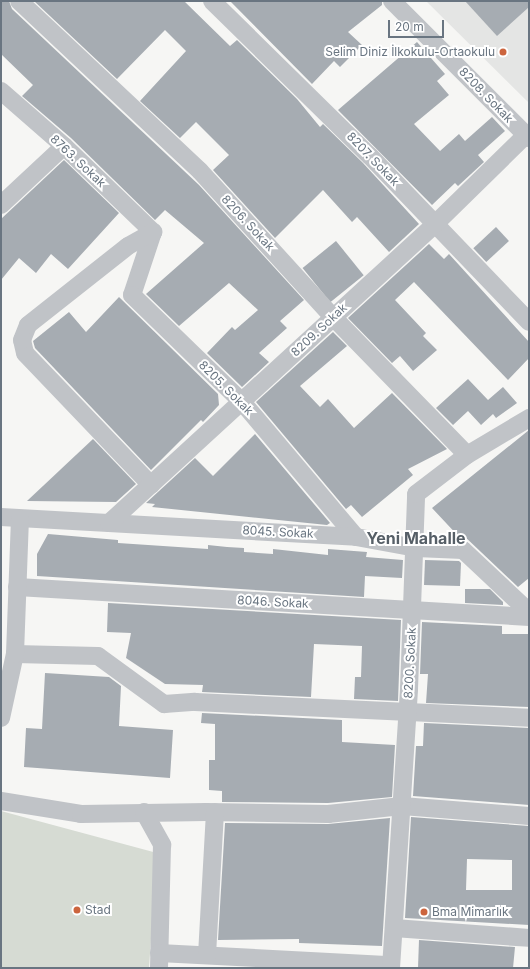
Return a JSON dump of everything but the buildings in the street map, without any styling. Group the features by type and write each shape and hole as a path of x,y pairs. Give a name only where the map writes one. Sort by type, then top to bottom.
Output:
{"street":[{"name":"8206. Sokak","path":"19,1 200,171 333,316 467,455"},
{"name":"8207. Sokak","path":"212,1 311,97 529,321"},
{"name":"8208. Sokak","path":"397,2 528,137"},
{"name":"8763. Sokak","path":"1,91 64,146 153,232"},
{"name":"8209. Sokak","path":"109,523 243,403 333,316 435,224 528,137"},
{"path":"1,205 64,146"},
{"path":"151,485 25,353 22,340 28,325 128,246 153,232"},
{"name":"8205. Sokak","path":"153,232 132,295 243,403 356,537"},
{"name":"8200. Sokak","path":"391,967 408,712 416,548 416,494 467,455 529,418"},
{"name":"8045. Sokak","path":"1,517 356,537 416,548 463,550 529,612"},
{"path":"1,718 14,654 20,518"},
{"name":"8046. Sokak","path":"17,587 529,617"},
{"path":"14,654 98,656 164,704 195,702 529,718"},
{"path":"1,801 81,814 215,812 328,814 402,806 529,816"},
{"path":"144,812 162,845 159,961 207,955 391,967"},
{"path":"207,955 215,812"},
{"path":"394,928 529,938"}],"shaded area":[{"name":"Selim Diniz İlkokulu-Ortaokulu","path":"426,1 529,1 529,103"},
{"name":"Stad","path":"1,811 157,853 149,968 1,968"}],"place":[{"name":"Selim Diniz İlkokulu-Ortaokulu","path":"503,52"},
{"name":"Stad","path":"77,910"},
{"name":"Bma Mimarlık","path":"424,912"}],"district":[{"name":"Yeni Mahalle","path":"416,538"}]}
